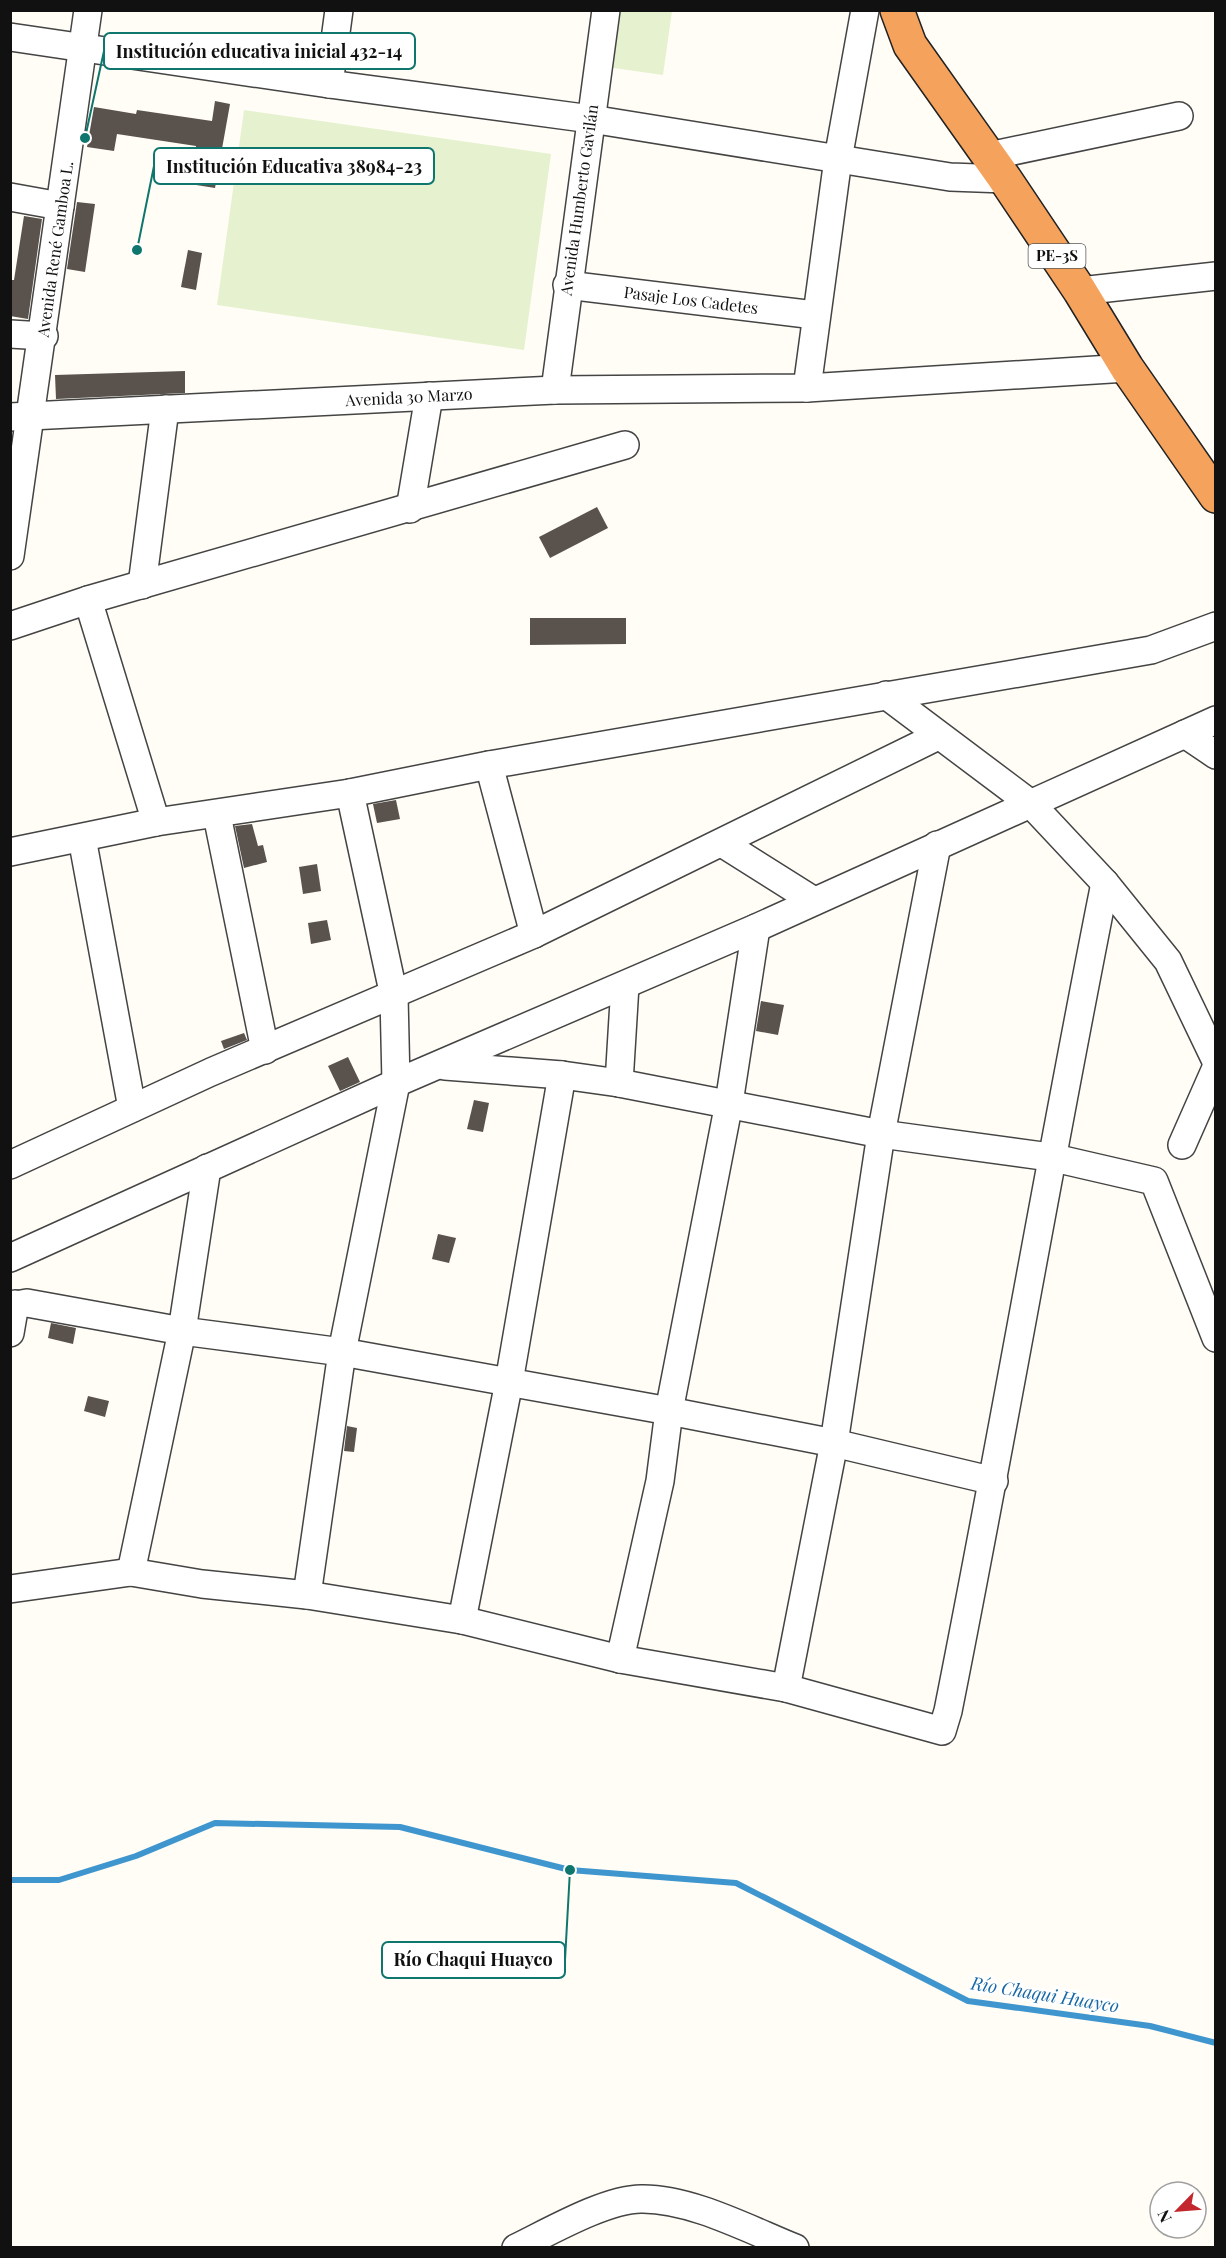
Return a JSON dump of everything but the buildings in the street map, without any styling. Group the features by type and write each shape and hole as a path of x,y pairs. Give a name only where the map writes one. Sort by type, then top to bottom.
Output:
{"highway":[{"name":"PE-3S","path":"891,12 910,45 998,167 1080,291 1127,368 1215,496"}],"street":[{"name":"Avenida René Gamboa L.","path":"11,550 21,416 44,336 88,10"},
{"path":"329,84 339,10"},
{"name":"Avenida Humberto Gavilán","path":"555,390 567,285 606,10"},
{"path":"807,388 815,315 838,159 865,10"},
{"path":"10,37 329,84 591,119 950,177 998,167 1179,116"},
{"path":"10,197 60,206"},
{"path":"1080,291 1215,276"},
{"name":"Pasaje Los Cadetes","path":"567,285 815,315"},
{"path":"10,334 44,336"},
{"name":"Avenida 30 Marzo","path":"21,416 555,390 807,388 1127,368"},
{"path":"410,509 429,396"},
{"path":"142,585 165,409"},
{"path":"10,626 88,600 410,509 625,445"},
{"path":"88,600 156,822"},
{"path":"10,852 156,822 217,815 350,793 489,765 1151,650 1215,626"},
{"path":"886,696 1031,804 1105,883 1168,961 1215,1061"},
{"path":"10,1258 396,1083 756,928 1215,720"},
{"path":"1185,734 1215,755"},
{"path":"10,1165 132,1108 534,934 938,736"},
{"path":"489,765 534,934"},
{"path":"307,1595 342,1352 396,1083 394,996 350,793"},
{"path":"217,815 265,1050"},
{"path":"82,838 132,1108"},
{"path":"722,843 814,901"},
{"path":"786,1688 834,1443 881,1134 937,845"},
{"path":"10,1589 131,1572 202,1584 307,1595 462,1620 620,1659 786,1688 942,1731 948,1711 994,1481 1050,1157 1105,883"},
{"path":"620,1659 660,1481 669,1411 729,1103 756,928"},
{"path":"619,1083 625,985"},
{"path":"440,1065 562,1075 619,1083 881,1134 1050,1157 1154,1181 1215,1338"},
{"path":"1182,1145 1215,1068"},
{"path":"462,1620 509,1382 562,1075"},
{"path":"131,1572 182,1331 207,1168"},
{"path":"10,1333 13,1305 27,1303 182,1331 342,1352 669,1411 834,1443 994,1481"},
{"path":"516,2247 585,2214 639,2199 673,2202 795,2247"}],"green space":[{"path":"615,11 672,11 663,75 607,67"},
{"path":"244,110 551,154 524,350 217,305"}],"waterway":[{"name":"Río Chaqui Huayco","path":"10,1880 59,1880 136,1856 215,1823 400,1827 570,1870 736,1883 968,2001 1150,2026 1216,2043"}],"place":[{"name":"Institución educativa inicial 432-14","path":"85,138"},
{"name":"Institución Educativa 38984-23","path":"137,250"},
{"name":"Río Chaqui Huayco","path":"570,1870"}]}
